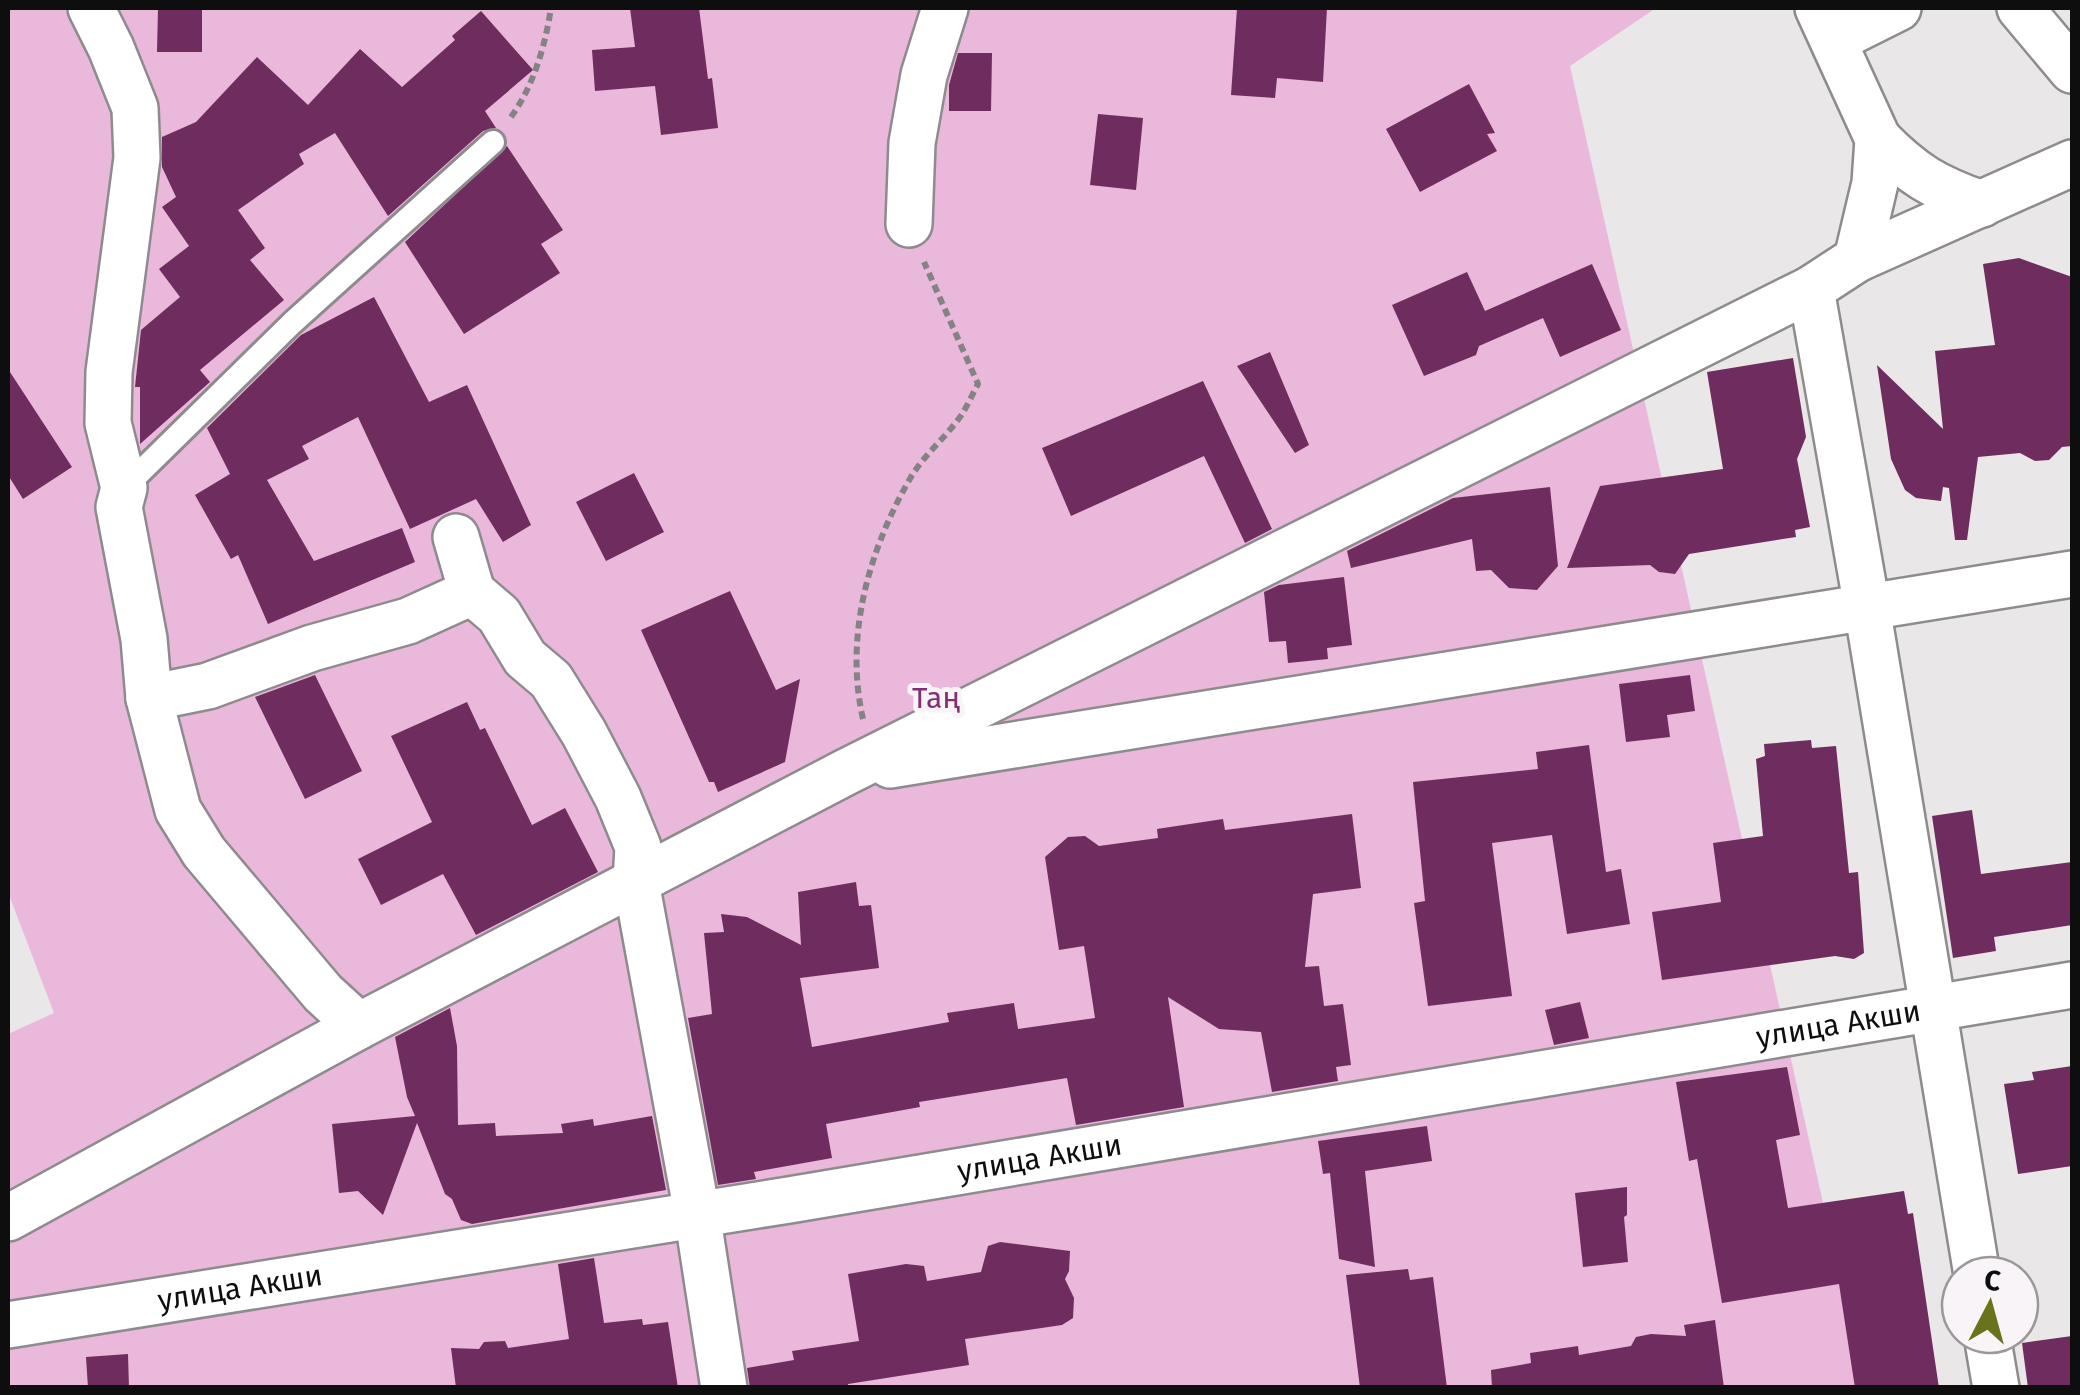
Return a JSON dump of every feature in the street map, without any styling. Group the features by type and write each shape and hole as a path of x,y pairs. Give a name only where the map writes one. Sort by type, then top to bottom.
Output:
{"street":[{"path":"91,8 112,48 135,108 137,158 109,372 108,423 124,488 120,506 144,639 149,698 172,793 204,852 323,993 359,1026"},
{"path":"909,224 912,143 924,75 944,8"},
{"path":"1898,8 1826,24 1878,139 1909,170 1943,191 1982,204"},
{"path":"2020,8 2072,70"},
{"path":"1856,259 1876,183 1878,139"},
{"path":"8,1218 359,1026 846,772 1811,289 1856,259 2072,163"},
{"path":"1811,289 1974,1255"},
{"path":"456,537 472,592 498,615 524,658 551,680 618,798 638,848 636,882 724,1388"},
{"path":"846,772 2072,574"},
{"path":"149,698 208,686 312,648 408,621 472,592"},
{"name":"улица Акши","path":"8,1325 789,1200 2072,986"},
{"path":"1990,1355 1996,1388"}],"lane":[{"path":"124,488 292,323 493,142"}],"path":[{"path":"493,142 524,98 546,39 551,8"},
{"path":"846,772 864,724 857,693 856,652 861,604 876,550 912,475 959,418 978,384 909,224"}],"green space":[{"name":"Таң","path":"8,8 1656,8 1570,66 1864,1387 8,1387 8,1034 54,1013 8,892"}],"building":[{"path":"158,8 202,8 202,52 157,52"},
{"path":"630,8 699,8 718,128 661,135 655,86 595,91 592,50 635,47"},
{"path":"1237,8 1327,8 1323,82 1277,78 1275,98 1231,95"},
{"path":"481,11 533,70 485,111 496,128 483,131 388,216 335,133 299,154 304,164 238,210 265,248 250,260 284,300 200,370 210,382 140,444 140,387 135,387 141,330 180,297 159,269 189,246 162,207 176,197 162,167 162,137 196,122 257,57 308,105 360,49 402,87"},
{"path":"958,53 992,53 991,111 949,111 949,85"},
{"path":"1469,84 1495,133 1487,134 1497,151 1420,192 1386,129"},
{"path":"1098,114 1143,118 1136,190 1090,185"},
{"path":"507,146 563,230 541,244 560,273 464,334 405,242"},
{"path":"2019,258 2072,277 2072,446 2062,447 2049,460 2035,461 2020,453 1978,457 1967,540 1955,540 1949,488 1943,487 1941,501 1916,498 1905,490 1891,459 1877,365 1943,429 1935,351 1995,345 1983,264"},
{"path":"1592,264 1621,330 1560,357 1543,318 1479,346 1476,355 1424,376 1392,305 1467,272 1485,311"},
{"path":"374,297 429,402 467,385 531,525 503,542 476,499 410,529 358,417 302,446 309,459 267,480 314,561 402,528 415,562 268,624 238,555 231,559 195,495 230,474 207,428 301,335"},
{"path":"1270,352 1309,445 1295,453 1237,366"},
{"path":"1793,358 1806,437 1797,459 1810,527 1795,530 1796,537 1689,554 1675,574 1659,572 1650,565 1567,568 1600,486 1723,469 1707,372"},
{"path":"8,369 72,467 23,499 8,475"},
{"path":"1203,381 1272,529 1245,543 1204,456 1071,516 1042,448"},
{"path":"634,473 664,532 606,561 576,502"},
{"path":"1550,487 1558,566 1537,590 1509,588 1491,570 1476,571 1472,539 1351,568 1347,551 1453,498"},
{"path":"1344,577 1352,645 1327,648 1328,659 1288,663 1286,641 1269,642 1264,592 1279,585"},
{"path":"730,591 776,690 800,679 785,762 718,792 714,782 709,782 641,630"},
{"path":"315,675 362,771 305,799 255,697"},
{"path":"1690,675 1695,711 1667,715 1670,737 1626,742 1619,684"},
{"path":"467,702 480,730 485,728 532,825 565,808 598,872 476,935 443,874 381,905 358,859 432,822 391,736"},
{"path":"1811,740 1812,748 1836,746 1849,873 1858,872 1864,953 1854,959 1835,956 1662,980 1652,912 1721,902 1713,843 1763,836 1756,759 1765,756 1764,744"},
{"path":"1589,745 1606,872 1621,869 1630,924 1567,934 1552,835 1492,843 1512,996 1428,1006 1414,903 1425,901 1413,782 1538,769 1536,752"},
{"path":"1972,810 1981,874 2072,862 2072,925 1994,937 1996,951 1953,958 1932,816"},
{"path":"1352,814 1361,888 1313,894 1305,967 1319,966 1324,1006 1343,1004 1351,1065 1336,1067 1338,1081 1272,1092 1261,1032 1219,1029 1168,997 1184,1107 1076,1125 1067,1078 919,1102 920,1107 826,1124 832,1158 754,1172 756,1179 718,1185 688,1018 712,1014 704,933 724,932 721,914 747,917 801,945 798,892 856,882 859,906 871,905 879,968 800,978 812,1047 949,1022 947,1013 1014,1003 1018,1029 1095,1018 1084,946 1059,950 1045,857 1068,837 1085,836 1099,846 1158,838 1157,829 1223,819 1225,830"},
{"path":"1580,1002 1589,1038 1554,1045 1545,1010"},
{"path":"450,1008 457,1046 458,1125 495,1123 496,1136 563,1133 561,1124 593,1119 594,1126 652,1116 666,1190 472,1224 461,1220 452,1199 445,1194 417,1123 383,1215 358,1191 339,1193 332,1124 415,1116 407,1097 395,1037"},
{"path":"2072,1066 2072,1166 2018,1174 2004,1084 2034,1080 2032,1072"},
{"path":"1787,1067 1800,1135 1776,1140 1788,1208 1904,1191 1908,1214 1913,1213 1939,1388 1855,1388 1839,1284 1722,1303 1697,1159 1689,1161 1676,1082"},
{"path":"1427,1126 1432,1161 1365,1171 1375,1267 1339,1259 1330,1173 1323,1174 1318,1141"},
{"path":"1627,1187 1624,1217 1628,1262 1583,1267 1575,1193"},
{"path":"1000,1242 1070,1251 1065,1279 1074,1298 1073,1318 1062,1325 965,1339 969,1365 848,1384 848,1388 750,1388 747,1368 794,1360 792,1351 859,1341 848,1274 906,1264 924,1266 927,1281 981,1272 988,1246"},
{"path":"594,1258 604,1323 642,1319 643,1325 668,1322 678,1388 456,1388 451,1348 479,1349 484,1342 505,1341 508,1348 569,1339 558,1264"},
{"path":"1408,1269 1410,1280 1433,1277 1447,1388 1360,1388 1346,1275"},
{"path":"1715,1320 1724,1388 1492,1388 1491,1370 1531,1363 1530,1353 1578,1346 1579,1355 1631,1346 1636,1337 1686,1336 1684,1325"},
{"path":"2072,1336 2072,1388 2028,1388 2024,1355 2040,1355 2040,1340"},
{"path":"128,1354 129,1388 88,1388 86,1357"}]}
